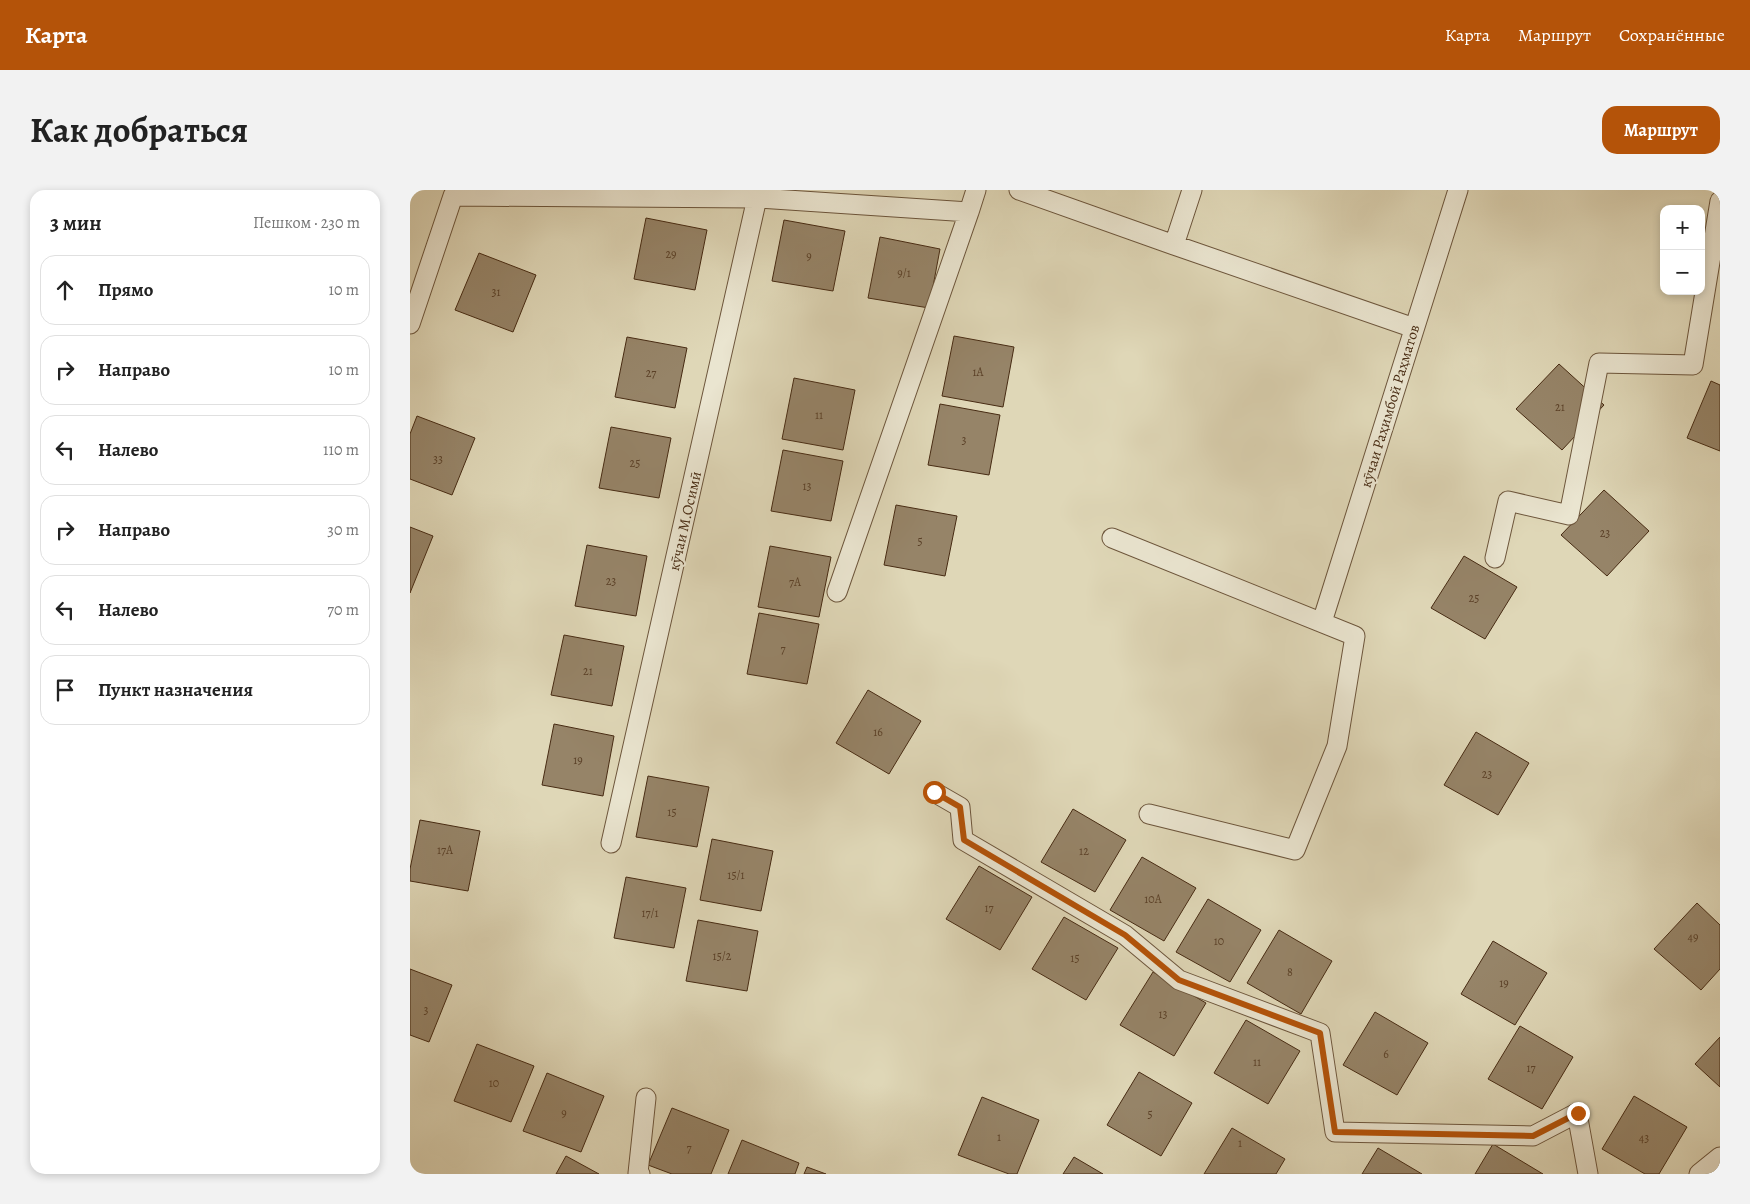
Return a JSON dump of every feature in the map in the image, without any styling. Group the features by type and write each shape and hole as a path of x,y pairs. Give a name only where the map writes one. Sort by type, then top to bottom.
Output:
{"street":[{"path":"837,592 976,190"},
{"path":"1018,190 1414,328"},
{"path":"1174,245 1192,190"},
{"name":"кӯчаи Раҳимбой Раҳматов","path":"1322,622 1458,190"},
{"path":"410,324 453,196 757,198 969,212"},
{"name":"кӯчаи М.Осимӣ","path":"611,843 757,198"},
{"path":"1495,558 1508,501 1569,515 1599,363 1693,365 1720,201"},
{"path":"1112,538 1355,636 1337,746 1295,850 1149,814"},
{"path":"934,792 960,807 964,840 1125,935 1179,980 1320,1033 1335,1132 1533,1136 1578,1113 1588,1174"},
{"path":"640,1174 638,1173 646,1098"},
{"path":"1699,1174 1720,1157"}],"building":[{"path":"646,218 707,230 695,290 634,279"},
{"path":"784,220 845,231 833,291 772,281"},
{"path":"880,237 940,249 929,308 868,298"},
{"path":"479,253 536,275 513,332 455,310"},
{"path":"954,336 1014,347 1003,407 942,396"},
{"path":"627,337 687,348 675,408 615,397"},
{"path":"1559,364 1604,405 1562,450 1516,409"},
{"path":"794,378 855,390 843,450 782,439"},
{"path":"1711,381 1720,385 1720,451 1687,438"},
{"path":"940,404 1000,415 989,475 928,465"},
{"path":"417,416 475,438 452,495 410,479 410,434"},
{"path":"611,427 671,438 659,498 599,488"},
{"path":"783,450 843,461 831,521 771,511"},
{"path":"1604,490 1649,531 1607,576 1561,535"},
{"path":"896,505 957,516 945,576 884,565"},
{"path":"410,527 433,536 410,593"},
{"path":"587,545 647,556 636,616 575,606"},
{"path":"770,546 831,557 819,617 758,607"},
{"path":"1464,556 1517,587 1485,639 1431,608"},
{"path":"759,613 819,624 807,684 747,674"},
{"path":"564,635 624,646 612,706 551,695"},
{"path":"868,690 921,721 889,774 836,743"},
{"path":"554,724 614,736 603,796 542,785"},
{"path":"1476,732 1529,763 1498,815 1444,785"},
{"path":"648,776 709,787 697,847 636,837"},
{"path":"1073,809 1126,840 1095,892 1041,862"},
{"path":"420,820 480,831 468,891 410,881 410,869"},
{"path":"712,839 773,851 761,911 700,900"},
{"path":"1142,857 1196,888 1164,941 1110,910"},
{"path":"979,866 1032,897 1000,950 946,919"},
{"path":"626,877 686,888 674,948 614,938"},
{"path":"1208,899 1261,930 1230,982 1176,952"},
{"path":"1697,903 1720,925 1720,969 1701,990 1654,949"},
{"path":"1064,917 1118,948 1086,1000 1032,969"},
{"path":"698,920 758,931 747,991 686,981"},
{"path":"1279,930 1332,961 1301,1014 1247,983"},
{"path":"1493,941 1547,973 1515,1025 1461,994"},
{"path":"410,969 452,985 429,1042 410,1035"},
{"path":"1153,972 1206,1003 1174,1056 1120,1025"},
{"path":"1375,1012 1428,1043 1397,1095 1343,1065"},
{"path":"1246,1020 1300,1051 1268,1104 1214,1073"},
{"path":"1520,1026 1573,1057 1542,1109 1488,1079"},
{"path":"1720,1037 1720,1087 1695,1064"},
{"path":"477,1044 534,1066 511,1122 454,1101"},
{"path":"1139,1072 1192,1103 1161,1156 1107,1125"},
{"path":"547,1073 604,1096 581,1152 523,1131"},
{"path":"1634,1096 1687,1127 1659,1174 1645,1174 1602,1149"},
{"path":"982,1097 1039,1120 1017,1174 1009,1174 958,1155"},
{"path":"672,1108 729,1130 711,1174 672,1174 648,1165"},
{"path":"1232,1128 1285,1159 1276,1174 1204,1174"},
{"path":"742,1140 799,1163 795,1174 728,1174"},
{"path":"1493,1144 1543,1174 1475,1174"},
{"path":"1378,1148 1422,1174 1362,1174"},
{"path":"566,1156 599,1174 556,1174"},
{"path":"1074,1157 1103,1174 1063,1174"},
{"path":"807,1167 826,1174 804,1174"}],"route":[{"path":"934,792 960,807 964,840 1125,935 1179,980 1320,1033 1335,1132 1533,1136 1578,1113"}]}
